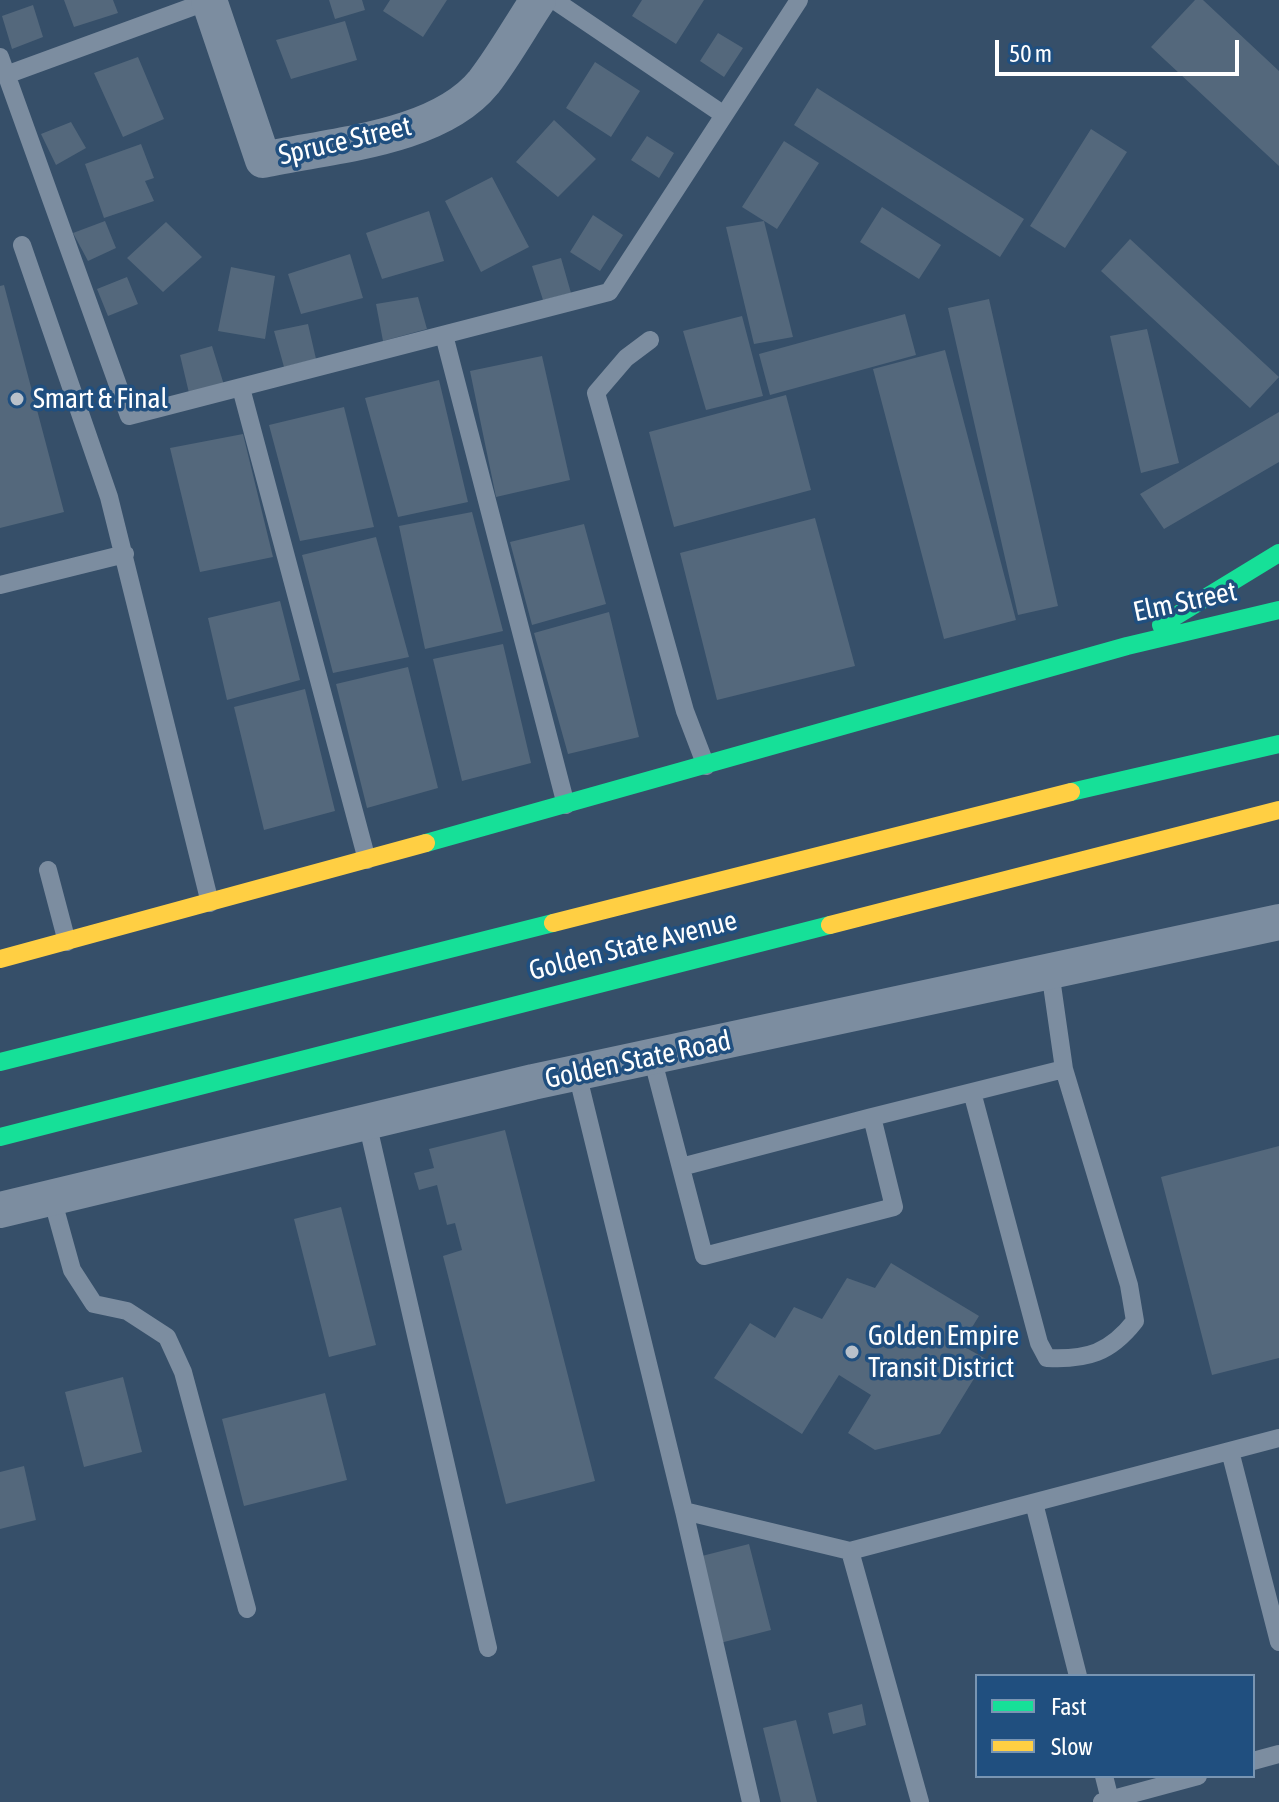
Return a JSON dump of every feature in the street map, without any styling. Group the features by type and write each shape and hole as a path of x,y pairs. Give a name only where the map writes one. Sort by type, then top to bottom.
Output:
{"main road":[{"name":"Elm Street","path":"1127,646 1279,553"},
{"name":"Elm Street","path":"1127,646 1279,610"},
{"path":"0,959 566,805 1127,646"},
{"name":"Golden State Avenue","path":"0,1062 1069,793 1279,744"},
{"name":"Golden State Avenue","path":"0,1137 1279,810"}],"street":[{"name":"Spruce Street","path":"209,0 263,160 419,127 453,109 483,83 538,0"},
{"name":"Golden State Road","path":"0,1210 577,1073 1279,922"}],"lane":[{"path":"209,0 3,66 129,416 609,292 799,0"},
{"path":"554,0 724,115"},
{"path":"22,245 109,497 210,903"},
{"path":"444,335 566,805"},
{"path":"650,340 626,358 596,393 685,711 706,766"},
{"path":"241,388 367,860"},
{"path":"0,585 125,554"},
{"path":"48,870 67,942"},
{"path":"972,1092 1039,1343 1047,1358 1075,1360 1117,1345 1135,1321 1129,1285 1064,1069 1050,971"},
{"path":"652,1057 704,1256 894,1207 872,1117"},
{"path":"681,1167 1064,1069"},
{"path":"577,1073 751,1802"},
{"path":"367,1122 488,1648"},
{"path":"52,1198 72,1270 94,1304 127,1311 167,1337 183,1372 247,1609"},
{"path":"684,1511 850,1551 1279,1438"},
{"path":"1230,1451 1279,1642"},
{"path":"1034,1503 1077,1674"},
{"path":"850,1551 920,1802"},
{"path":"1255,1760 1279,1754"},
{"path":"1104,1778 1106,1801 1191,1778"}],"building":[{"path":"64,0 113,0 118,13 74,27"},
{"path":"329,0 362,0 365,10 335,19"},
{"path":"390,0 447,0 423,37 383,11"},
{"path":"642,0 704,0 676,44 632,16"},
{"path":"1195,0 1203,0 1279,71 1279,166 1151,47"},
{"path":"33,5 43,37 12,49 2,16"},
{"path":"345,21 357,60 291,79 276,40"},
{"path":"718,33 743,48 724,77 700,61"},
{"path":"138,57 164,119 123,137 94,73"},
{"path":"595,62 640,91 611,137 566,108"},
{"path":"817,88 1024,219 1000,257 794,125"},
{"path":"554,120 596,159 558,197 516,162"},
{"path":"71,122 86,148 56,165 41,134"},
{"path":"1091,129 1127,152 1065,248 1030,226"},
{"path":"647,136 674,153 659,178 631,160"},
{"path":"784,141 819,163 777,229 742,207"},
{"path":"141,144 154,178 145,181 154,201 104,218 85,164"},
{"path":"492,177 529,247 481,272 445,201"},
{"path":"882,207 941,245 919,279 860,242"},
{"path":"429,211 444,261 382,279 366,233"},
{"path":"593,215 623,235 600,271 570,252"},
{"path":"105,221 116,248 88,261 73,233"},
{"path":"764,221 793,337 754,344 726,227"},
{"path":"166,222 202,257 163,292 127,258"},
{"path":"1130,239 1279,377 1250,408 1101,271"},
{"path":"350,254 363,298 301,314 288,274"},
{"path":"561,258 571,293 543,300 532,266"},
{"path":"231,267 275,276 265,339 218,331"},
{"path":"127,277 138,304 108,316 97,289"},
{"name":"Smart & Final","path":"4,285 64,512 0,528 0,286"},
{"path":"418,297 427,329 383,341 376,304"},
{"path":"989,299 1058,606 1018,615 948,308"},
{"path":"905,314 916,355 770,395 759,354"},
{"path":"742,316 763,396 706,410 683,331"},
{"path":"308,324 316,359 284,367 274,331"},
{"path":"1147,329 1179,463 1141,473 1110,336"},
{"path":"212,346 224,385 189,393 180,355"},
{"path":"945,350 1016,620 944,639 873,369"},
{"path":"542,356 570,480 496,497 470,371"},
{"path":"439,380 468,502 398,517 365,398"},
{"path":"786,395 811,490 674,527 649,432"},
{"path":"344,407 374,527 300,541 269,425"},
{"path":"1279,412 1279,462 1164,529 1140,494"},
{"path":"243,434 273,557 200,572 170,448"},
{"path":"472,512 503,631 425,649 399,526"},
{"path":"815,518 855,666 717,700 680,553"},
{"path":"584,524 606,604 532,625 510,542"},
{"path":"376,537 409,657 333,673 302,555"},
{"path":"280,601 300,680 227,700 208,618"},
{"path":"609,612 639,737 568,754 534,633"},
{"path":"503,644 531,763 462,781 433,659"},
{"path":"408,667 438,788 367,808 336,684"},
{"path":"305,689 335,811 264,830 234,707"},
{"path":"505,1130 595,1481 506,1504 443,1256 462,1250 455,1223 447,1225 437,1185 419,1190 414,1173 434,1168 429,1149"},
{"path":"1279,1146 1279,1358 1212,1375 1161,1177"},
{"path":"341,1207 376,1345 329,1357 294,1219"},
{"name":"Golden Empire Transit District","path":"891,1263 979,1316 961,1345 986,1359 940,1434 875,1450 848,1433 871,1395 839,1375 802,1434 714,1378 750,1323 775,1338 794,1307 822,1319 847,1278 875,1288"},
{"path":"123,1377 142,1452 84,1467 65,1392"},
{"path":"325,1393 347,1480 244,1506 222,1419"},
{"path":"24,1466 36,1520 0,1529 0,1472"},
{"path":"749,1544 771,1630 720,1643 698,1557"},
{"path":"862,1704 866,1725 833,1734 828,1713"},
{"path":"796,1720 817,1802 781,1802 763,1728"}],"traffic: fast":[{"path":"1161,625 1279,553"},
{"path":"426,843 1127,646 1279,610"},
{"path":"1071,792 1279,744"},
{"path":"0,1062 553,923"},
{"path":"0,1137 830,925"}],"traffic: slow":[{"path":"553,923 1071,792"},
{"path":"830,925 1279,810"},
{"path":"0,959 426,843"}],"place":[{"name":"Smart & Final","path":"17,399"},
{"name":"Golden Empire Transit District","path":"852,1352"}]}
